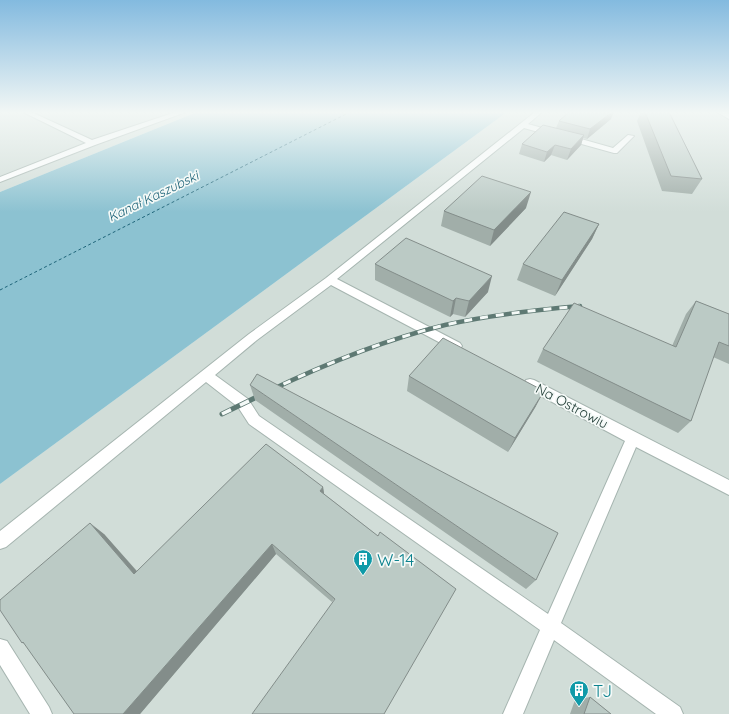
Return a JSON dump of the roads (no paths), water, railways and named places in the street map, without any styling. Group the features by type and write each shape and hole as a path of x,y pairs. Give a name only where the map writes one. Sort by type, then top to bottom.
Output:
{"lane":[{"path":"0,180 86,145"},
{"path":"0,541 253,337 330,280 497,145"},
{"path":"594,145 614,151 620,145"},
{"path":"330,280 468,352"},
{"path":"206,375 243,403 254,420 673,714"},
{"name":"Na Ostrowiu","path":"516,377 729,488"},
{"path":"513,714 633,438"},
{"path":"0,648 42,714"}],"water":[{"name":"Kanał Kaszubski","path":"115,145 462,145 0,484 0,192"}],"railway":[{"path":"269,391 312,371 377,345 422,331 462,321 529,311 580,306"},
{"path":"222,414 271,390"}],"place":[{"name":"W-14","path":"363,576"},
{"name":"TJ","path":"579,707"}]}
